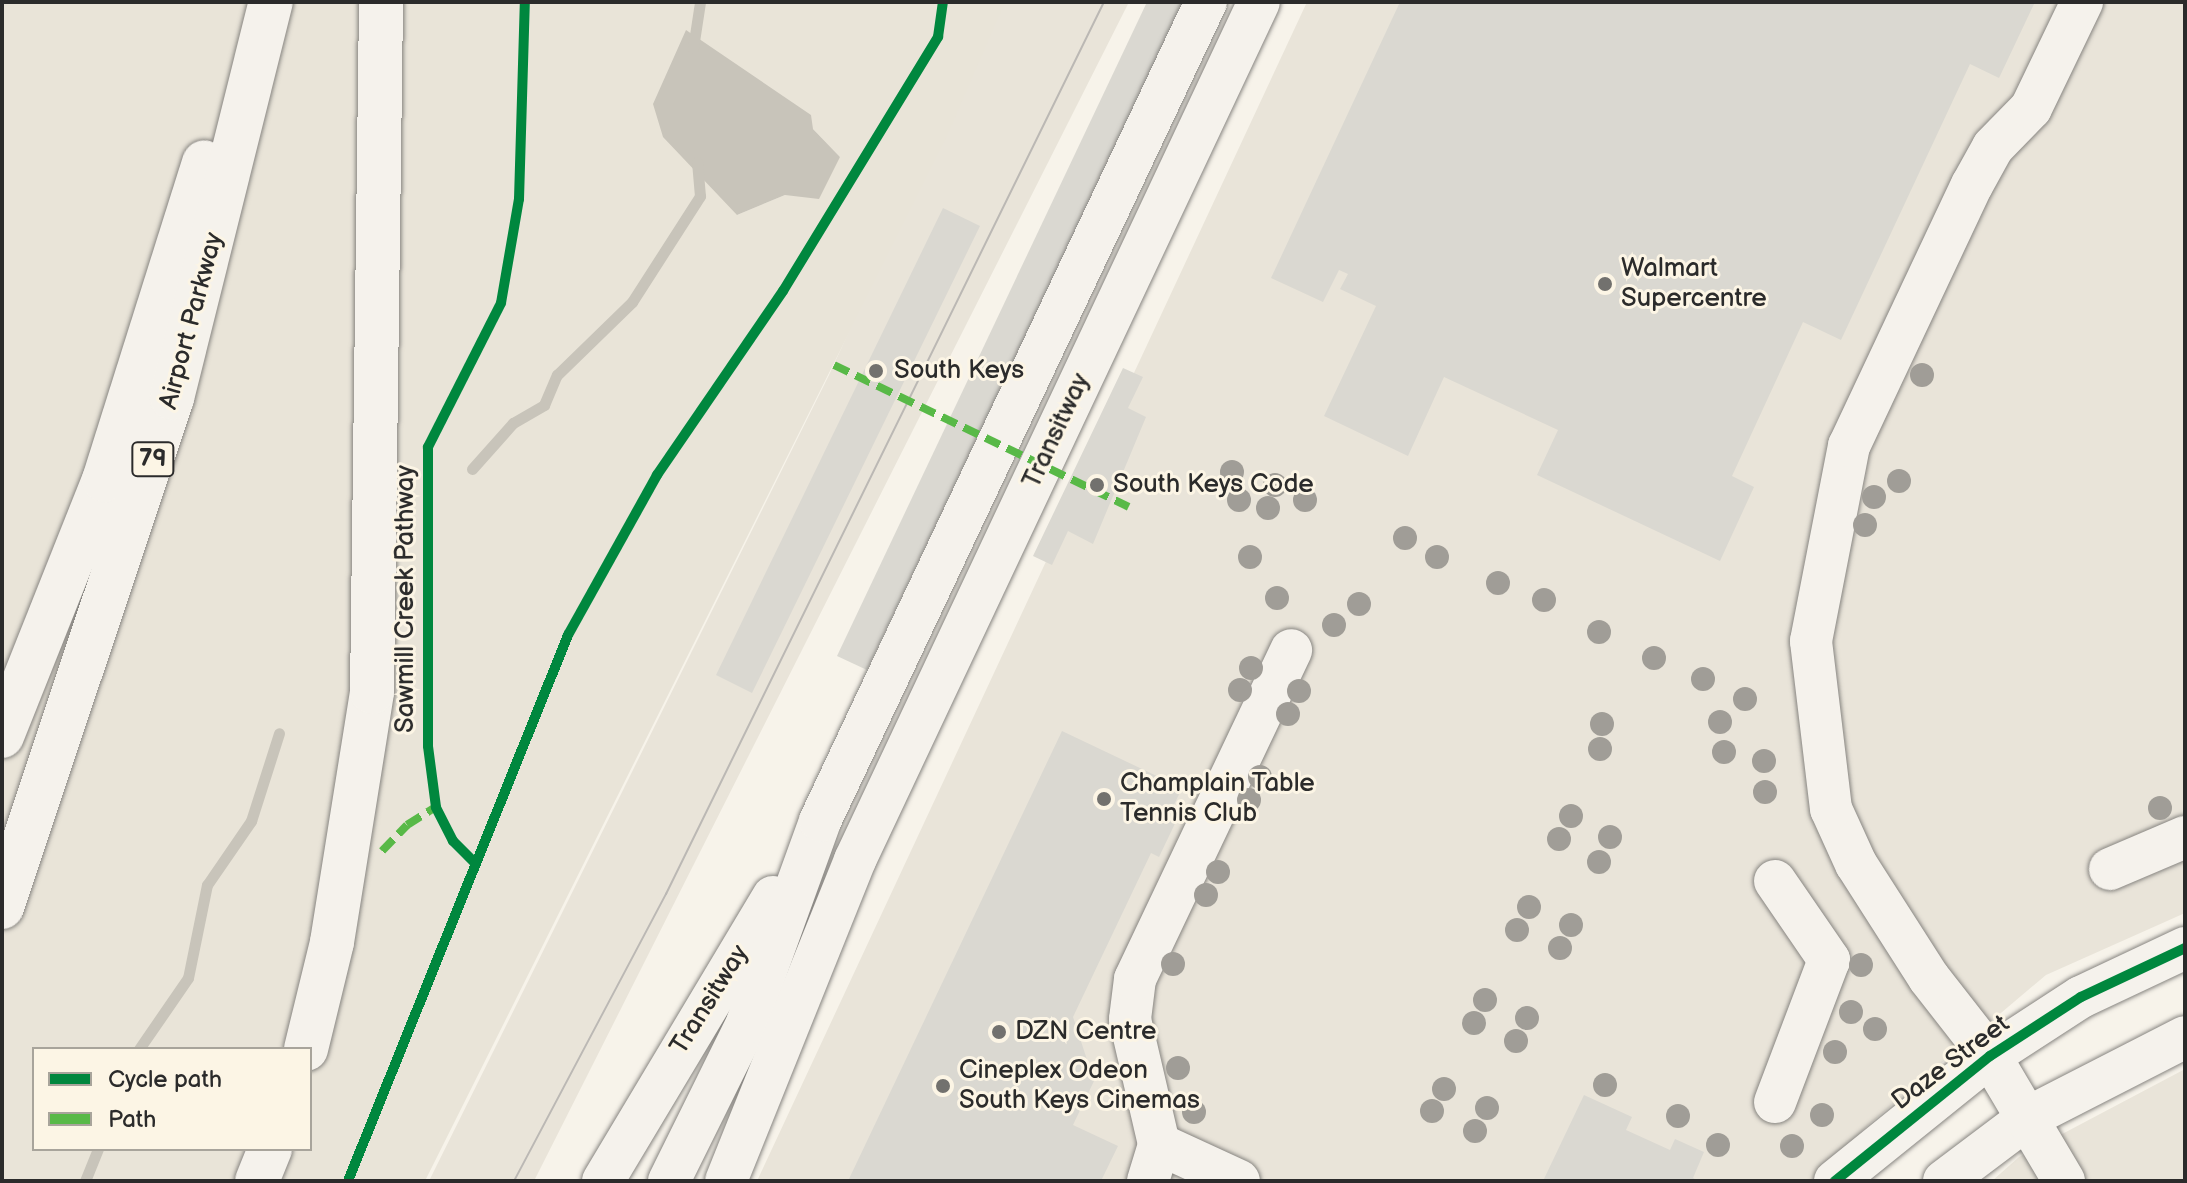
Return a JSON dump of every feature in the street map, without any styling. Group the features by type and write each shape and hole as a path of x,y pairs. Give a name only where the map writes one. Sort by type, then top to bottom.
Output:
{"highway":[{"path":"2,736 85,532 152,343 250,2"},
{"name":"Airport Parkway","path":"2,907 172,398 271,2"},
{"path":"306,1047 332,942 372,692 381,2"},
{"path":"257,1181 269,1151"}],"street":[{"name":"Transitway","path":"669,1181 747,1023 820,821 1206,2"},
{"name":"Transitway","path":"726,1181 855,860 1259,2"},
{"path":"2064,1181 2029,1117 1990,1056 1864,877 1831,809 1811,641 1849,446 1972,185 1993,147 2031,108 2082,2"},
{"path":"1239,1181 1154,1163 1130,1019 1135,979 1291,650"},
{"name":"Transitway","path":"603,1181 820,821"},
{"path":"2110,869 2185,837"},
{"name":"Transitway","path":"747,1023 855,860"},
{"path":"1775,881 1829,960 1775,1102"},
{"name":"Daze Street","path":"1835,1181 1990,1056 2081,997 2185,948"},
{"path":"1944,1181 2029,1117 2185,1037"}],"shaded area":[{"path":"2,2 1005,2 944,143 425,1181 2,1181","holes":["813,129 840,157 785,195 737,215"]},
{"path":"1000,2 1129,2 534,1181 429,1181 829,375"},
{"path":"1307,2 2185,2 2185,913 2046,975 1867,1126 1814,1181 757,1181"},
{"path":"686,30 811,115 813,129 840,157 819,199 785,195 737,215 663,137 653,104"},
{"path":"2185,1069 2185,1181 1992,1181 2019,1157"}],"building":[{"name":"South Keys","path":"1147,2 1184,2 867,670 837,656"},
{"name":"Walmart Supercentre","path":"1400,2 2035,2 1999,78 1970,64 1841,340 1803,322 1732,476 1754,487 1720,561 1537,475 1558,430 1444,377 1408,456 1324,416 1376,306 1340,289 1348,274 1339,270 1323,302 1271,278"},
{"path":"943,208 980,226 752,693 716,675"},
{"path":"1123,368 1143,377 1128,408 1146,417 1093,544 1068,531 1052,565 1033,556"},
{"path":"1062,731 1182,788 1172,809 1180,813 1159,857 1151,853 1073,1017 1094,1081 1073,1125 1118,1146 1101,1181 848,1181"},
{"path":"1584,1095 1632,1117 1626,1130 1670,1150 1675,1139 1704,1152 1693,1178 1699,1181 1543,1181"}],"waterway":[{"path":"693,48 700,2"},
{"path":"472,469 513,423 544,405 557,375 632,302 700,196 697,162"},
{"path":"140,1047 188,978 207,885 251,821 279,733"},
{"path":"85,1181 97,1151"}],"tram line":[{"path":"514,1181 666,894 1104,2"}],"marked path":[{"path":"834,365 1129,507"},
{"path":"382,851 407,825 436,807"}],"cycle path":[{"name":"Sawmill Creek Pathway","path":"474,862 453,841 436,807 428,746 428,447 501,303 519,199 525,2"},
{"path":"348,1181 568,635 657,475 783,291 938,37 943,2"},
{"path":"1835,1181 1990,1056 2081,997 2185,948"}],"place":[{"name":"Walmart Supercentre","path":"1605,284"},
{"name":"South Keys","path":"876,371"},
{"name":"South Keys Code","path":"1097,485"},
{"name":"Champlain Table Tennis Club","path":"1104,799"},
{"name":"DZN Centre","path":"999,1032"},
{"name":"Cineplex Odeon South Keys Cinemas","path":"943,1086"}]}
